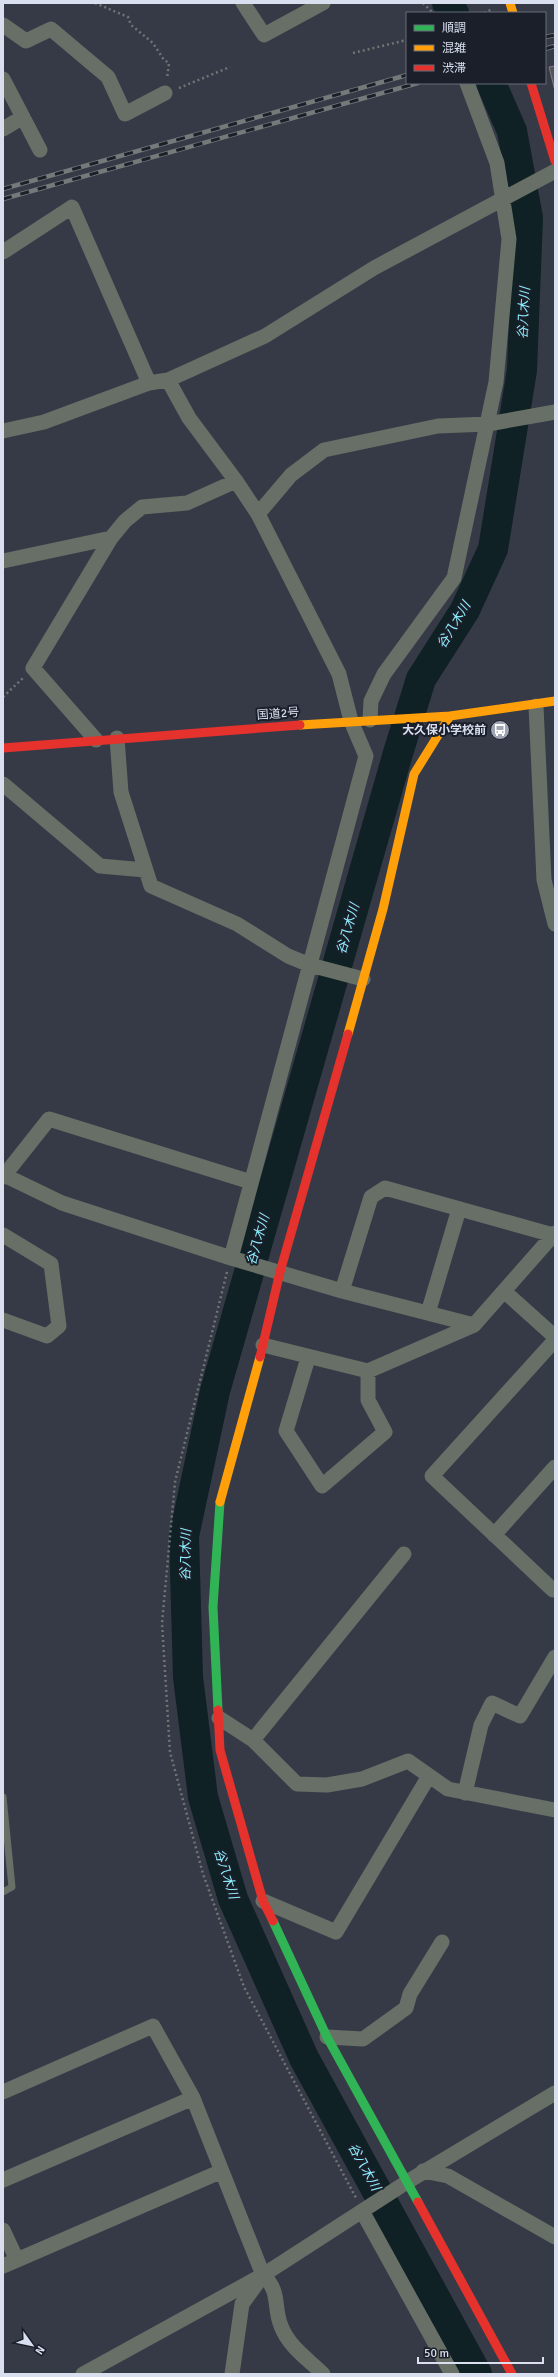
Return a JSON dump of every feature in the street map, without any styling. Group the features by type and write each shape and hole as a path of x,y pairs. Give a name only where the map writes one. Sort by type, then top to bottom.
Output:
{"main road":[{"path":"531,84 555,161"},
{"name":"国道2号","path":"3,748 352,721 450,716 536,706 555,701"},
{"path":"450,716 414,774 383,909 280,1272 263,1345 218,1509 213,1607 220,1750 262,1900 328,2038 512,2374"}],"street":[{"path":"243,3 264,35 323,3"},
{"path":"3,25 26,41 51,30 108,77 125,114 165,93"},
{"path":"3,79 40,150"},
{"path":"370,720 371,701 384,674 454,578 496,382 509,239 505,197 497,163 467,84"},
{"path":"3,129 23,117"},
{"path":"3,431 44,422 149,383 168,380 265,336 374,268 555,171"},
{"path":"3,252 72,207 149,383"},
{"path":"168,380 189,418 236,481 258,514 338,674 352,721 366,756 231,1258"},
{"path":"258,514 291,475 324,450 438,426 488,424 555,412"},
{"path":"96,740 33,668 111,538 125,521 142,507 187,503 236,481"},
{"path":"3,561 111,538"},
{"path":"536,706 544,880 555,924"},
{"path":"117,738 121,792 151,886 237,924 288,956 363,979"},
{"path":"3,784 100,866 145,870"},
{"path":"251,1182 49,1119 4,1176 62,1203 231,1258 342,1291 474,1326"},
{"path":"263,1345 308,1358 368,1371 474,1326 554,1234 385,1188 371,1196 342,1291"},
{"path":"428,1313 459,1209"},
{"path":"3,1235 51,1264 59,1326 47,1336 3,1320"},
{"path":"504,1291 555,1336"},
{"path":"554,1590 432,1476 555,1340"},
{"path":"308,1358 286,1431 322,1486 385,1432 368,1400 368,1371"},
{"path":"494,1535 555,1467"},
{"path":"253,1740 404,1554"},
{"path":"465,1793 481,1725 492,1703 520,1716 555,1657"},
{"path":"219,1718 253,1740 297,1784 328,1785 362,1779 408,1761 448,1789 555,1810"},
{"path":"262,1900 336,1932 429,1776"},
{"path":"328,2038 363,2039 406,2008 410,1994 442,1942"},
{"path":"3,2092 153,2026 193,2098 263,2275 272,2284 280,2325 289,2342 323,2374"},
{"path":"83,2374 263,2275 423,2171 555,2094"},
{"path":"3,2180 193,2098"},
{"path":"3,2230 10,2263 222,2171"},
{"path":"423,2171 448,2176 555,2237"},
{"path":"362,2211 452,2374"},
{"path":"232,2374 242,2304 263,2275"}],"lane":[{"path":"3,1797 12,1887 3,1892"}],"path":[{"path":"95,3 128,17 131,25 153,43 164,60 169,63 165,93 230,67"},
{"path":"423,3 431,12"},
{"path":"486,12 494,8"},
{"path":"353,53 406,40"},
{"path":"3,697 33,668"}],"building":[{"path":"555,66 555,91 549,67"}],"waterway":[{"name":"谷八木川","path":"447,3 453,12"},
{"name":"谷八木川","path":"477,2374 304,2058 233,1899 203,1797 188,1677 184,1536 215,1391 398,753 421,679 465,610 493,549 522,370 528,218 512,131 491,84"}],"railway":[{"path":"546,37 555,35"},
{"path":"546,49 555,46"},
{"path":"3,189 406,75"},
{"path":"3,199 414,84"}],"traffic: fast":[{"path":"218,1710 213,1607 220,1502"},
{"path":"273,1921 327,2037 418,2202"}],"traffic: slow":[{"path":"510,3 513,12"},
{"path":"300,725 450,716 555,701"},
{"path":"348,1034 383,909 414,774 450,716"},
{"path":"220,1502 260,1357"}],"traffic: jam":[{"path":"531,84 555,161"},
{"path":"3,748 300,725"},
{"path":"260,1357 280,1272 348,1034"},
{"path":"218,1710 220,1750 263,1901 273,1921"},
{"path":"418,2202 512,2374"}],"place":[{"name":"大久保小学校前","path":"500,730"}]}
